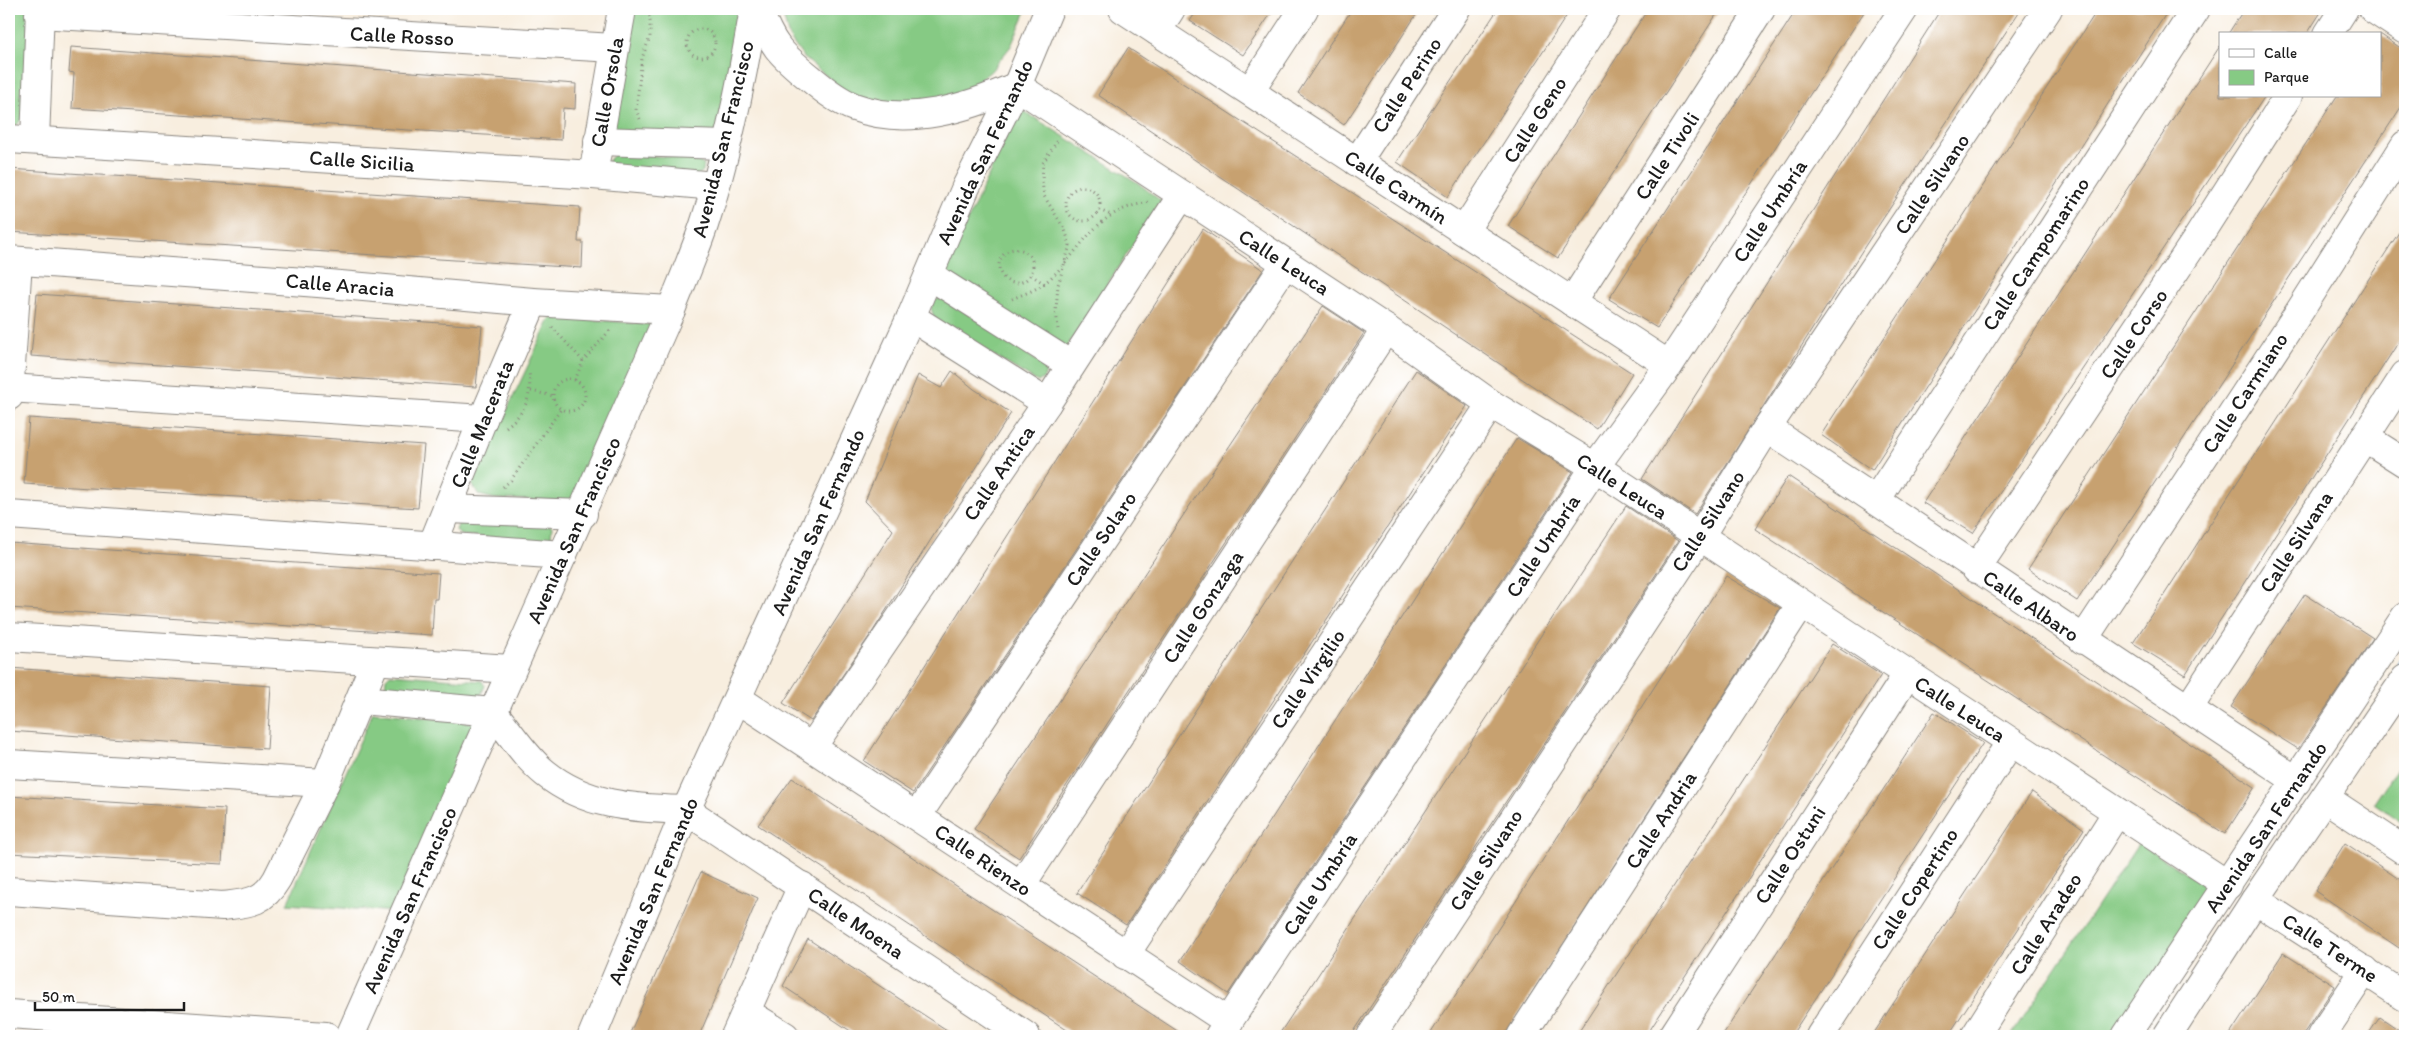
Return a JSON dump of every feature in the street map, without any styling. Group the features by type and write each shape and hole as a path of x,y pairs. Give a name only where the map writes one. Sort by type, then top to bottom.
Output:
{"street":[{"name":"Calle Orsola","path":"594,175 598,141 622,9"},
{"name":"Avenida San Francisco","path":"350,1036 511,668 583,514 671,310 704,226 744,66 754,9"},
{"path":"758,9 770,40 788,60 824,90 853,107 890,116 944,112 982,102 1017,86"},
{"name":"Avenida San Fernando","path":"592,1036 686,810 911,317 966,187 1017,86 1049,9"},
{"name":"Calle Carmín","path":"1122,9 1164,20 1250,91 1669,365"},
{"path":"1250,91 1304,9"},
{"name":"Calle Perino","path":"1357,162 1456,9"},
{"name":"Calle Geno","path":"1464,230 1607,9"},
{"name":"Calle Tivoli","path":"1572,302 1761,9"},
{"name":"Calle Umbría","path":"1224,1029 1595,467 1669,365 1904,9"},
{"name":"Calle Silvano","path":"1371,1036 1700,536 1767,428 2048,9"},
{"name":"Calle Campomarino","path":"1876,500 2196,9"},
{"path":"2329,32 2344,9"},
{"path":"2373,9 2405,30"},
{"name":"Calle Rosso","path":"40,12 614,48"},
{"path":"22,140 40,12"},
{"name":"Calle Leuca","path":"1017,86 1386,329 1492,404 1595,467 1907,675 2228,885"},
{"name":"Calle Corso","path":"1976,568 2196,240 2287,98"},
{"name":"Calle Sicilia","path":"22,140 594,175 715,186"},
{"path":"598,141 725,145"},
{"name":"Calle Carmiano","path":"2083,640 2296,317 2405,145"},
{"name":"Calle Antica","path":"812,748 1047,403 1182,195"},
{"path":"9,396 14,260"},
{"name":"Calle Aracia","path":"14,260 318,283 540,313 671,310"},
{"name":"Calle Solaro","path":"917,816 1286,263"},
{"path":"929,275 1072,365"},
{"name":"Calle Macerata","path":"432,546 447,509 492,424 540,313"},
{"path":"911,317 1047,403"},
{"name":"Calle Gonzaga","path":"1021,885 1386,329"},
{"path":"9,388 492,424"},
{"name":"Calle Silvana","path":"2188,710 2364,437 2401,392"},
{"name":"Calle Virgilio","path":"1125,955 1492,404"},
{"name":"Calle Albaro","path":"1767,428 2297,781"},
{"path":"2364,437 2405,463"},
{"path":"447,509 583,514"},
{"path":"9,515 563,555"},
{"name":"Calle Andria","path":"1521,1036 1801,604"},
{"name":"Avenida San Fernando","path":"2126,1036 2405,617"},
{"path":"9,637 375,662 511,668"},
{"path":"9,892 222,906 249,903 269,893 325,783 361,700 375,662"},
{"name":"Calle Ostuni","path":"1672,1036 1907,675"},
{"name":"Avenida San Fernando","path":"2167,1036 2255,900 2405,679"},
{"name":"Calle Rienzo","path":"738,699 1125,955 1224,1029"},
{"path":"361,700 493,712 533,761 546,773 568,787 595,800 625,807 686,810"},
{"name":"Calle Copertino","path":"1820,1036 2010,743"},
{"path":"9,764 325,783"},
{"path":"2325,798 2405,850"},
{"name":"Calle Moena","path":"686,810 1026,1036"},
{"name":"Calle Aradeo","path":"1975,1036 2117,812"},
{"path":"2264,831 2291,848"},
{"path":"735,1036 802,886"},
{"name":"Calle Terme","path":"2255,900 2405,997"},
{"path":"2321,1036 2365,970"},
{"path":"746,1012 785,1036"},
{"path":"9,1014 209,1032 326,1036"}],"path":[{"path":"646,9 650,17 650,37 642,58 636,110 638,118 646,120"},
{"path":"702,29 710,32 715,44 711,52 704,56 691,52 688,44 693,32 702,29"},
{"path":"1059,334 1056,310 1058,285 1070,245 1065,230 1044,196 1042,181 1043,163 1061,134"},
{"path":"1082,187 1088,188 1099,199 1099,210 1092,218 1081,221 1071,216 1066,207 1066,201 1072,191 1082,187"},
{"path":"1138,197 1140,213"},
{"path":"1009,301 1045,284 1065,264 1090,231 1112,216 1139,204 1153,202"},
{"path":"1099,210 1112,216"},
{"path":"1011,250 1022,250 1031,258 1033,264 1031,275 1023,282 1007,281 999,267 1002,256 1011,250"},
{"path":"1031,275 1045,284"},
{"path":"540,313 583,361"},
{"path":"575,380 583,361 612,328"},
{"path":"492,424 519,417 531,391 528,364 525,371"},
{"path":"575,380 580,382 585,391 584,402 576,410 566,411 561,409 554,401 553,396 556,386 560,382 575,380"},
{"path":"531,391 553,396"},
{"path":"497,492 511,480 561,409"}],"green space":[{"path":"9,9 30,9 23,117 17,125 9,127"},
{"path":"631,9 739,9 719,128 712,137 615,131 612,113"},
{"path":"781,9 1027,9 1011,46 991,71 962,94 901,107 852,97 803,57 789,37"},
{"path":"1019,108 1138,183 1161,201 1065,350 943,275"},
{"path":"615,154 693,158 704,165 703,171 694,178 611,168 608,161"},
{"path":"944,297 1047,368 1044,378 1038,382 935,321 931,308 935,300"},
{"path":"563,317 654,325 577,501 495,499 479,495 472,484 550,319"},
{"path":"460,520 552,526 551,537 547,543 460,535 456,530"},
{"path":"390,674 482,681 485,686 479,699 385,688 386,678"},
{"path":"373,712 476,723 396,912 287,904"},
{"path":"2405,756 2405,825 2374,803"},
{"path":"2139,843 2214,892 2122,1036 2011,1036"}],"building":[{"path":"1198,9 1274,9 1243,55 1190,21"},
{"path":"1352,9 1420,9 1344,125 1298,93"},
{"path":"1498,9 1571,9 1448,197 1397,162"},
{"path":"1648,9 1720,9 1558,258 1508,226"},
{"path":"1797,9 1866,9 1657,328 1609,299"},
{"path":"1941,9 2021,9 1865,246 1695,514 1642,479"},
{"path":"2098,9 2169,9 1872,470 1821,435"},
{"path":"2244,9 2323,9 2308,32 2229,32"},
{"path":"2382,35 2405,51 2405,101 2077,601 2028,569 2336,98 2382,98"},
{"path":"71,47 576,84 575,109 563,108 561,140 72,108 74,73 69,72"},
{"path":"1128,48 1632,373 1597,429 1098,95"},
{"path":"2219,48 2219,98 2264,98 1973,533 1923,503"},
{"path":"9,169 580,207 578,242 583,242 582,268 9,232"},
{"path":"2405,223 2405,332 2185,675 2133,643"},
{"path":"1203,229 1263,270 913,793 864,761"},
{"path":"37,294 482,326 476,387 31,356"},
{"path":"1323,306 1364,333 1019,858 974,829"},
{"path":"1416,370 1467,406 1126,925 1077,893"},
{"path":"952,371 974,389 1011,413 873,631 811,721 783,703 893,530 865,501 918,375 941,388"},
{"path":"29,418 424,445 418,508 24,484"},
{"path":"1517,438 1573,472 1228,994 1180,961"},
{"path":"1788,476 2255,787 2225,834 1755,529"},
{"path":"1626,506 1678,541 1351,1036 1278,1036"},
{"path":"9,543 439,573 437,599 434,599 432,635 9,608"},
{"path":"1726,576 1780,608 1504,1036 1429,1036"},
{"path":"2305,594 2373,638 2298,749 2231,707"},
{"path":"1832,644 1881,675 1646,1036 1576,1036"},
{"path":"9,668 271,686 267,749 9,731"},
{"path":"1934,712 1983,743 1791,1036 1722,1036"},
{"path":"792,778 1185,1036 1076,1036 758,825"},
{"path":"2032,792 2084,829 1948,1036 1872,1036"},
{"path":"9,796 225,809 222,864 9,853"},
{"path":"2345,843 2405,883 2405,952 2315,891"},
{"path":"701,872 758,898 699,1036 638,1036 630,1033"},
{"path":"808,939 956,1036 858,1036 783,986"},
{"path":"2283,953 2335,986 2302,1036 2229,1036"},
{"path":"2380,1017 2405,1034 2405,1036 2367,1036"}],"waterway":[{"path":"2396,672 2405,658"}]}
